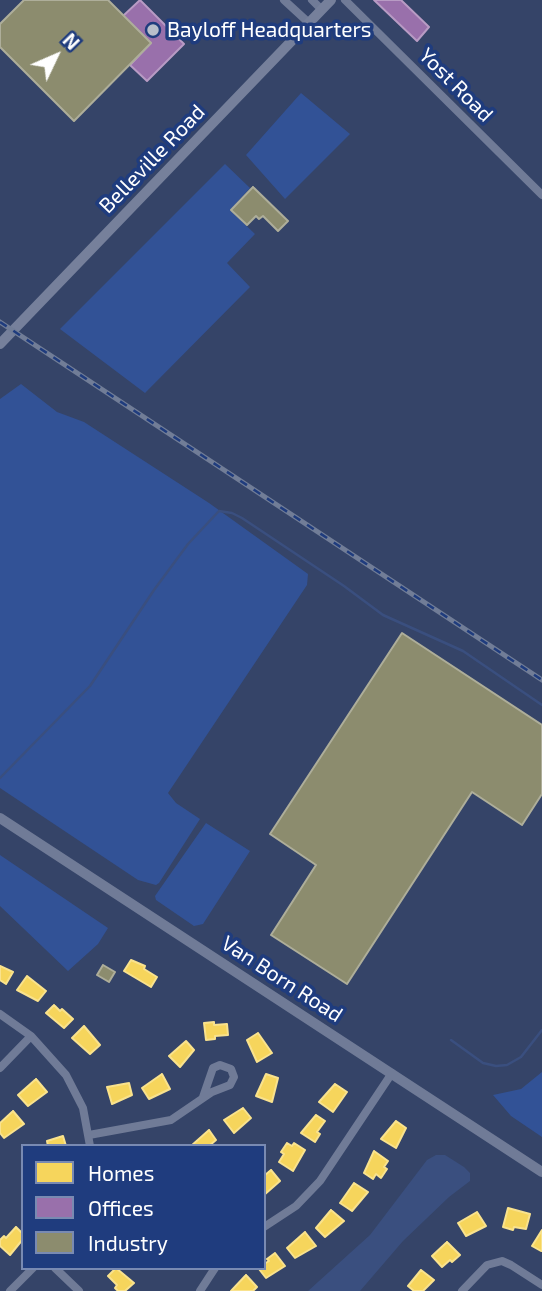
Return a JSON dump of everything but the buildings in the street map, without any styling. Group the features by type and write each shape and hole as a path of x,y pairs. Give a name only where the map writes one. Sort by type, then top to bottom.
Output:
{"main road":[{"name":"Belleville Road","path":"0,344 331,0"}],"street":[{"path":"284,0 309,23"},
{"path":"312,0 322,10"},
{"name":"Yost Road","path":"345,0 542,194"},
{"name":"Van Born Road","path":"0,818 542,1172"},
{"path":"0,1014 31,1036 58,1064 73,1086 83,1108 90,1144"},
{"path":"0,1068 31,1036"},
{"path":"266,1226 296,1206 320,1181 392,1073"},
{"path":"89,1135 165,1123 181,1115 203,1097"},
{"path":"462,1291 487,1265 502,1261 542,1285"},
{"path":"10,1291 31,1270"},
{"path":"57,1270 79,1291"},
{"path":"200,1291 214,1270"}],"shaded area":[{"path":"301,93 350,134 285,199 246,155"},
{"path":"225,164 250,188 230,210 255,234 227,263 250,287 145,393 60,329"},
{"path":"21,384 57,412 84,422 209,503 308,574 307,585 168,793 176,803 200,819 156,885 138,880 0,788 0,399"},
{"path":"206,823 250,851 203,924 194,926 156,900 155,896"},
{"path":"0,855 108,928 98,944 68,971 0,906"},
{"path":"542,1072 542,1137 511,1116 493,1095 521,1089"},
{"path":"436,1155 445,1155 464,1167 470,1173 470,1181 403,1241 360,1291 308,1291 370,1235 427,1160"}],"waterway":[{"path":"0,778 90,686 154,590 188,544 219,511 242,518 383,615 463,651 542,705"},
{"path":"451,1040 483,1063 507,1065 521,1057 542,1030"}],"railway":[{"path":"0,322 542,680"}],"place":[{"name":"Bayloff Headquarters","path":"153,30"}]}
